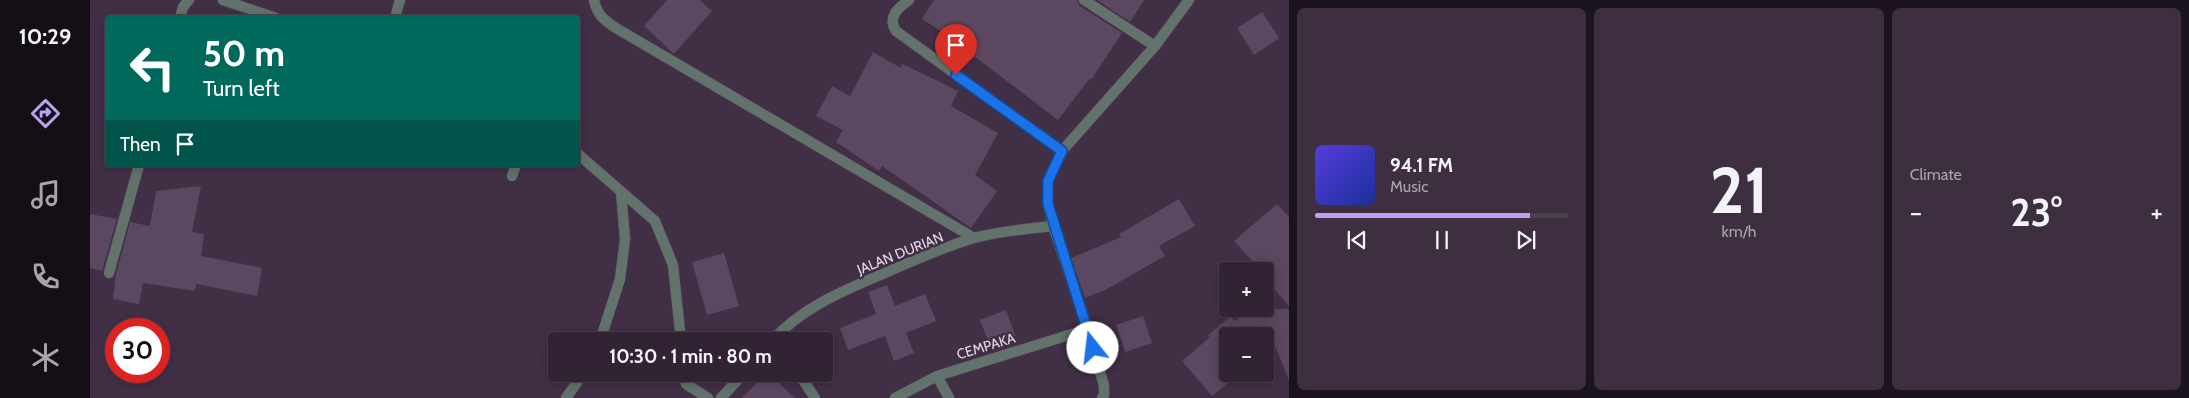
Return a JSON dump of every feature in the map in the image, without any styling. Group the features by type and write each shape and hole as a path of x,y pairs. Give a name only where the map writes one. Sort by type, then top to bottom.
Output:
{"street":[{"path":"181,15 183,6 189,0"},
{"path":"223,0 267,15"},
{"path":"395,15 400,0"},
{"path":"594,0 596,11 603,19 616,28 974,238"},
{"path":"909,0 895,10 893,26 896,31 1062,151"},
{"path":"1084,0 1155,46"},
{"path":"1102,398 1104,386 1088,329 1053,226 1048,204 1048,181 1062,151 1155,46 1189,0"},
{"path":"580,156 655,221 673,265 680,332"},
{"path":"109,273 138,167"},
{"path":"512,176 515,167"},
{"path":"603,332 620,279 625,239 621,192"},
{"name":"JALAN DURIAN","path":"784,332 810,309 832,296 914,260 974,238 1053,226"},
{"name":"CEMPAKA","path":"895,398 937,376 1088,329"},
{"path":"937,376 949,398"},
{"path":"566,398 577,382"},
{"path":"686,382 686,384 708,398"},
{"path":"721,398 736,382"},
{"path":"804,382 815,398"}],"building":[{"path":"667,0 700,0 712,11 674,54 644,26"},
{"path":"934,0 1077,0 1080,6 1122,33 1091,80 1090,78 1058,120 962,47 963,45 922,19"},
{"path":"1097,0 1144,0 1130,22"},
{"path":"1262,12 1279,38 1254,55 1237,28"},
{"path":"873,52 901,68 903,64 958,91 951,106 998,133 975,175 997,191 971,228 882,166 879,171 836,142 843,130 816,116 832,86 850,96"},
{"path":"201,186 192,232 204,234 201,256 262,268 257,296 196,284 195,291 143,283 139,304 113,299 116,274 130,222 150,226 156,191"},
{"path":"1179,199 1195,226 1159,246 1165,256 1105,290 1085,298 1071,258 1121,237 1119,234"},
{"path":"1277,204 1289,217 1289,306 1274,289 1274,262 1253,262 1234,241"},
{"path":"90,214 117,219 102,271 90,268"},
{"path":"724,253 739,306 707,315 692,262"},
{"path":"887,285 895,306 925,294 936,321 906,333 914,353 894,361 885,336 848,350 840,328 876,314 868,292"},
{"path":"1274,309 1289,309 1289,380 1274,344 1274,327 1219,327 1219,382 1229,382 1212,396 1182,361 1210,337 1208,335 1230,317 1235,321 1240,317 1274,317"},
{"path":"1006,310 1017,340 991,349 980,320"},
{"path":"1143,316 1152,343 1125,352 1116,325"},
{"path":"757,382 778,382 795,398 742,398"}],"route":[{"path":"956,75 1062,151 1048,181 1048,204 1053,226 1093,348"}]}
